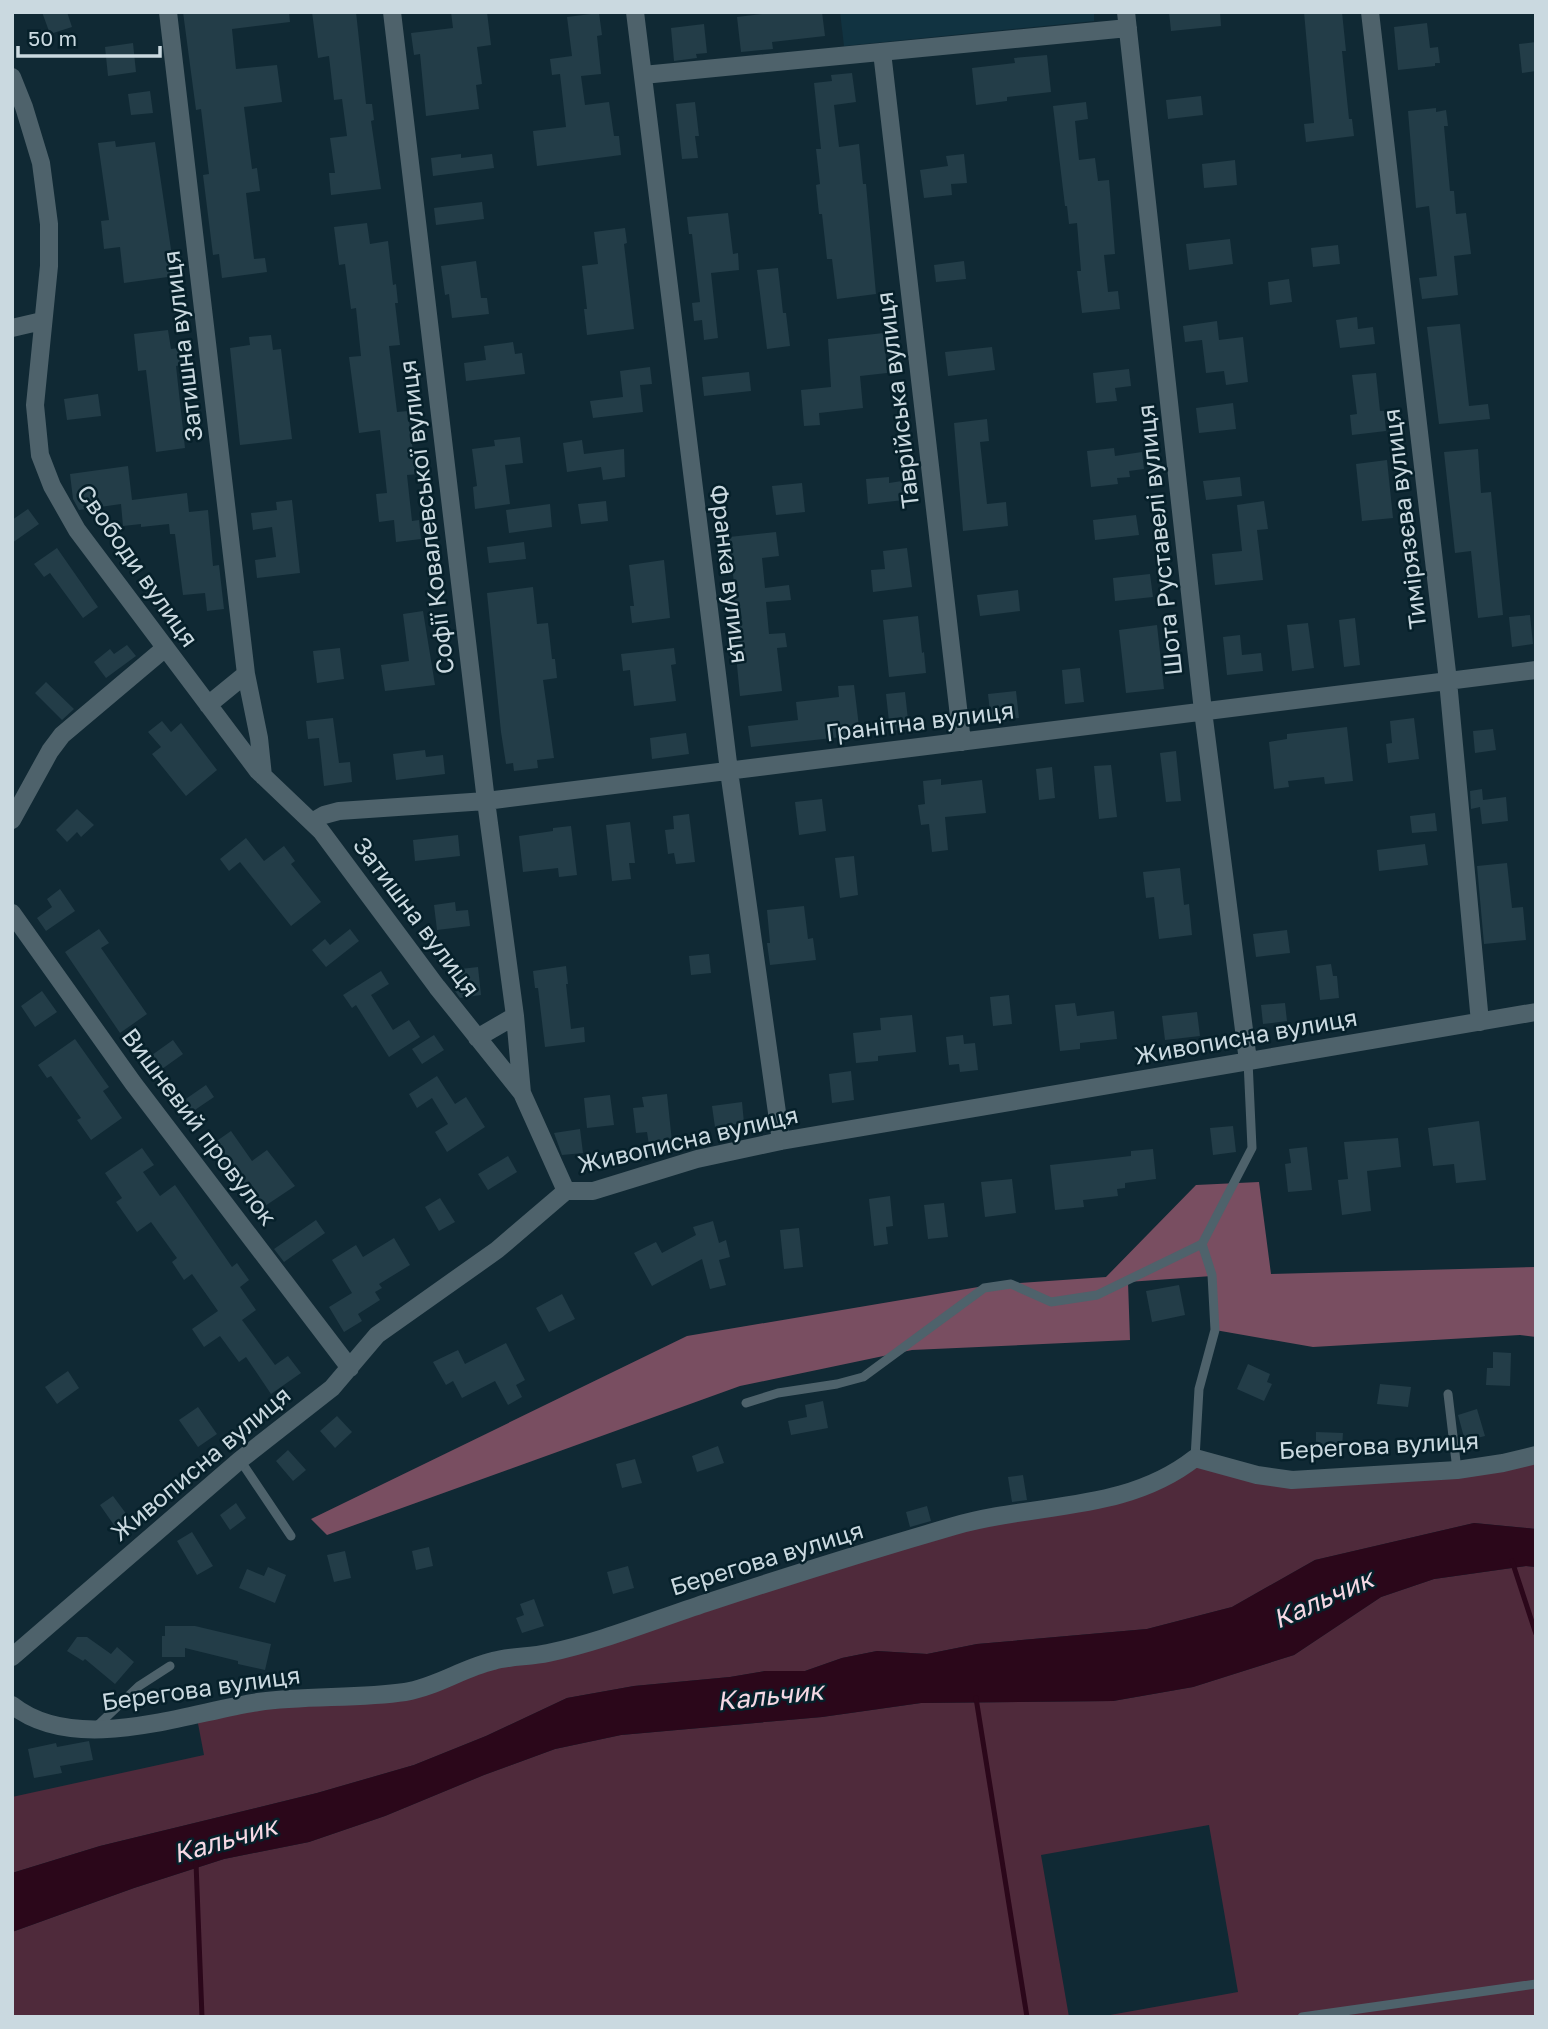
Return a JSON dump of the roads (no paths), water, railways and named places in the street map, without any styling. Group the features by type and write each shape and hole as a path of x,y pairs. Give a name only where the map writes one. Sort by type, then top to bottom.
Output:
{"street":[{"name":"Затишна вулиця","path":"168,12 246,674 259,738 263,776"},
{"name":"Софії Ковалевської вулиця","path":"391,12 486,801 515,1016 522,1093 566,1191"},
{"name":"Франка вулиця","path":"635,12 729,771 780,1141"},
{"name":"Тимірязєва вулиця","path":"1370,12 1448,681 1480,1022"},
{"path":"643,75 882,52 1127,20"},
{"name":"Шота Руставелі вулиця","path":"1127,20 1203,711 1248,1061"},
{"name":"Таврійська вулиця","path":"882,52 962,742"},
{"name":"Свободи вулиця","path":"12,77 41,163 49,225 49,266 35,405 40,455 52,486 77,530 208,705"},
{"path":"12,328 42,321"},
{"path":"12,820 50,751 62,735 164,649"},
{"name":"Гранітна вулиця","path":"312,822 339,811 486,801 1536,670"},
{"path":"208,705 246,674"},
{"name":"Затишна вулиця","path":"208,705 263,776 312,822 522,1093"},
{"name":"Вишневий провулок","path":"12,913 133,1083 350,1368"},
{"name":"Живописна вулиця","path":"12,1657 240,1460 332,1388 377,1335 497,1250 566,1191 593,1191 697,1159 780,1141 1536,1012"},
{"path":"477,1038 515,1016"},
{"name":"Берегова вулиця","path":"12,1705 42,1721 69,1728 93,1729 139,1726 260,1702 407,1691 495,1660 547,1653 590,1641 958,1525 1144,1489 1175,1474 1195,1458 1257,1475 1292,1480 1457,1470 1536,1455"}],"lane":[{"path":"746,1403 778,1393 863,1377 984,1288 1011,1284 1052,1302 1097,1295 1202,1244 1252,1147 1248,1061"},
{"path":"1195,1458 1199,1389 1215,1330 1212,1275 1202,1244"},
{"path":"1448,1394 1457,1470"},
{"path":"240,1460 291,1536"},
{"path":"93,1729 139,1686 170,1666"},
{"path":"1302,2017 1536,1984"}],"water":[{"name":"Кальчик","path":"1474,1523 1536,1529 1536,1567 1526,1566 1434,1579 1381,1597 1294,1655 1193,1687 1113,1701 921,1703 822,1717 621,1735 555,1749 385,1816 309,1842 224,1859 12,1932 12,1873 100,1846 317,1793 414,1765 486,1736 567,1698 634,1686 765,1671 805,1671 842,1658 877,1651 927,1654 977,1644 1147,1629 1232,1607 1315,1560"}],"waterway":[{"path":"1512,1561 1536,1634"},
{"path":"976,1698 1027,2017"},
{"name":"Кальчик","path":"196,1863 202,2017"}]}
